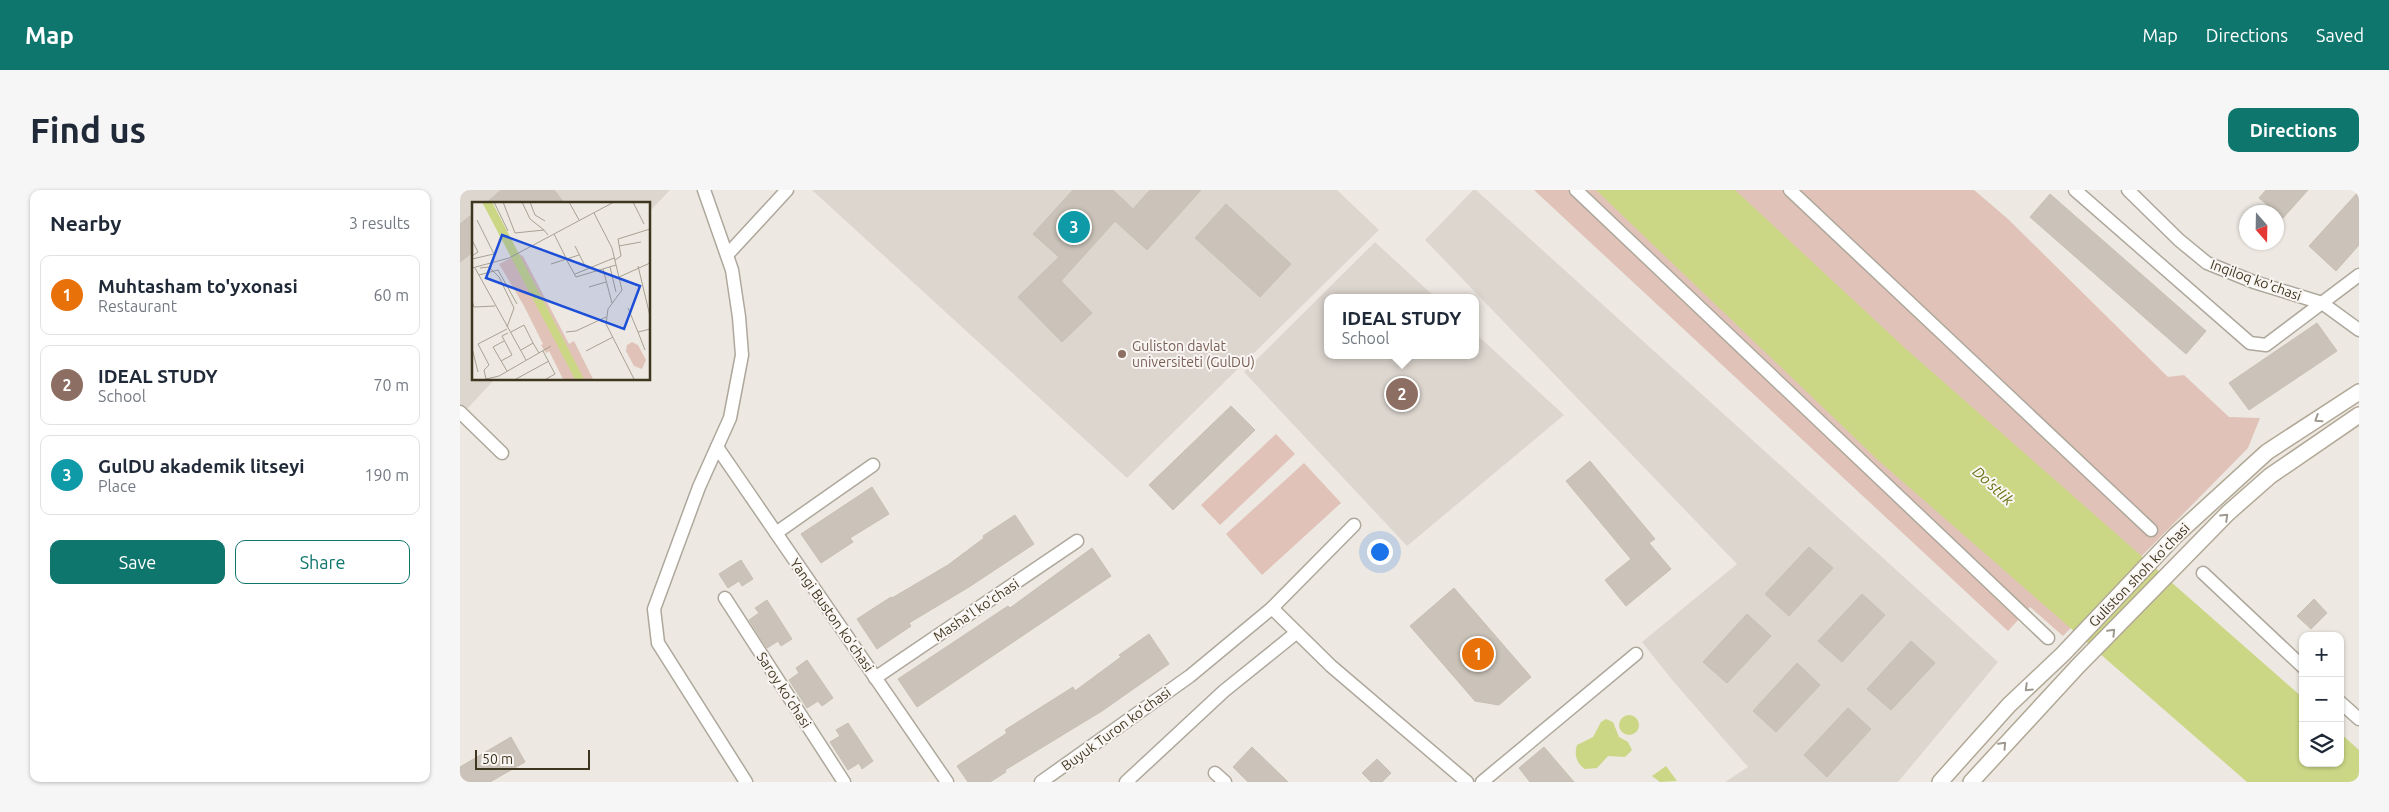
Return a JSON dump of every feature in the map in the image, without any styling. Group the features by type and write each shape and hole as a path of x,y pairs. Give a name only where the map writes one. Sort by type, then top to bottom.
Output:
{"main road":[{"name":"Guliston shoh ko'chasi","path":"1940,782 2009,706 2063,654 2175,536 2267,452 2359,392"},
{"name":"Guliston shoh ko'chasi","path":"1971,782 2078,666 2190,551 2270,476 2359,415"}],"street":[{"path":"704,190 732,270 740,317 742,355 730,418 699,488 654,608 658,643 746,782"},
{"path":"727,255 787,190"},
{"path":"1576,190 2048,638"},
{"path":"1790,190 2150,530"},
{"path":"2075,190 2250,343 2266,345 2359,275"},
{"name":"Inqiloq ko'chasi","path":"2128,190 2179,240 2207,263 2254,282 2322,303 2359,330"},
{"path":"460,412 502,453"},
{"name":"Yangi Buston ko'chasi","path":"717,447 947,782"},
{"path":"776,533 873,465"},
{"name":"Buyuk Turon ko'chasi","path":"1042,782 1190,676 1272,608 1354,525"},
{"name":"Masha'l ko'chasi","path":"875,678 1076,541"},
{"path":"2202,573 2299,663"},
{"name":"Saroy ko'chasi","path":"725,598 844,782"},
{"path":"1272,608 1331,666 1466,782"},
{"path":"1126,782 1224,691 1296,633"},
{"path":"1482,782 1636,654"},
{"path":"2344,706 2359,720"},
{"path":"1215,773 1225,782"}],"shaded area":[{"path":"460,190 670,190 650,211 650,202 472,202 472,380 494,380 465,411 460,405"},
{"name":"Guliston davlat universiteti (GulDU)","path":"812,190 1337,190 1379,230 1127,478"},
{"path":"1473,190 1476,190 1998,662 1898,782 1725,782 1748,767 1673,681 1642,642 1737,564 1425,240"},
{"path":"1534,190 1974,190 2008,219 2168,377 2184,375 2229,417 2260,418 2248,448 2063,636 2030,607 2008,631"},
{"path":"1375,242 1432,294 1324,294 1324,359 1479,359 1479,337 1564,415 1407,546 1244,372"},
{"path":"1276,434 1295,454 1220,525 1201,505"},
{"path":"1304,463 1341,503 1262,575 1226,534"}],"water":[{"name":"Do'stlik","path":"1596,190 1735,190 1906,349 2299,694 2299,767 2344,767 2344,737 2359,750 2359,782 2247,782 1879,461"},
{"path":"1625,715 1633,715 1639,721 1639,729 1633,735 1625,735 1619,729 1619,721"},
{"path":"1606,719 1613,722 1619,737 1628,742 1632,750 1625,757 1608,756 1597,768 1585,769 1576,758 1577,745 1593,737 1601,722"},
{"path":"1666,766 1677,781 1660,782 1652,776"}],"building":[{"path":"501,190 554,190 563,202 487,202"},
{"path":"1073,190 1113,190 1133,209 1150,190 1201,190 1147,250 1115,221 1061,281 1092,313 1062,342 1018,297 1059,257 1033,234"},
{"path":"2266,190 2308,190 2284,217 2284,205 2267,205 2259,198"},
{"path":"2359,191 2359,245 2336,271 2309,246"},
{"path":"2050,194 2206,331 2186,354 2030,217"},
{"path":"1226,204 1291,264 1260,297 1195,238"},
{"path":"472,215 472,253 460,262 460,224"},
{"path":"2317,323 2337,351 2249,410 2229,383"},
{"path":"1231,406 1255,430 1173,510 1149,485"},
{"path":"1590,461 1655,539 1649,543 1671,569 1626,606 1605,580 1631,559 1566,481"},
{"path":"872,487 889,514 850,538 853,542 821,563 801,534"},
{"path":"1015,515 1034,544 969,587 909,623 911,626 877,649 857,619 891,597 948,565 984,538 983,536"},
{"path":"1809,547 1833,568 1789,616 1765,594"},
{"path":"1092,548 1111,576 917,707 898,679 1008,606 1010,608"},
{"path":"741,560 753,579 742,586 739,581 728,588 719,574"},
{"path":"1454,588 1531,677 1499,705 1475,701 1410,626"},
{"path":"1862,594 1885,615 1842,662 1818,641"},
{"path":"2314,599 2327,613 2311,629 2297,616"},
{"path":"767,600 792,639 781,646 778,641 767,648 749,620 759,613 755,608"},
{"path":"1747,614 1771,636 1727,683 1703,662"},
{"path":"1149,634 1169,664 1102,711 1005,770 1006,772 990,782 968,782 957,766 1007,733 1005,730 1073,687 1075,691 1121,657 1119,655"},
{"path":"1911,641 1935,663 1891,710 1867,689"},
{"path":"807,660 833,698 822,706 818,701 807,708 789,680 799,673 796,668"},
{"path":"1797,663 1820,685 1776,732 1753,711"},
{"path":"1848,708 1871,729 1827,777 1804,755"},
{"path":"848,723 873,761 862,769 859,763 848,770 830,742 840,736 836,730"},
{"path":"511,737 525,762 490,782 460,782 460,767"},
{"path":"1252,747 1288,782 1248,782 1233,767"},
{"path":"1544,747 1574,782 1530,782 1519,768"},
{"path":"1377,759 1391,773 1382,782 1371,782 1362,773"}],"place":[{"name":"GulDU akademik litseyi","path":"1074,227"},
{"name":"Guliston davlat universiteti (GulDU)","path":"1122,354"},
{"name":"IDEAL STUDY","path":"1402,394"},
{"name":"Muhtasham to'yxonasi","path":"1478,654"}]}
